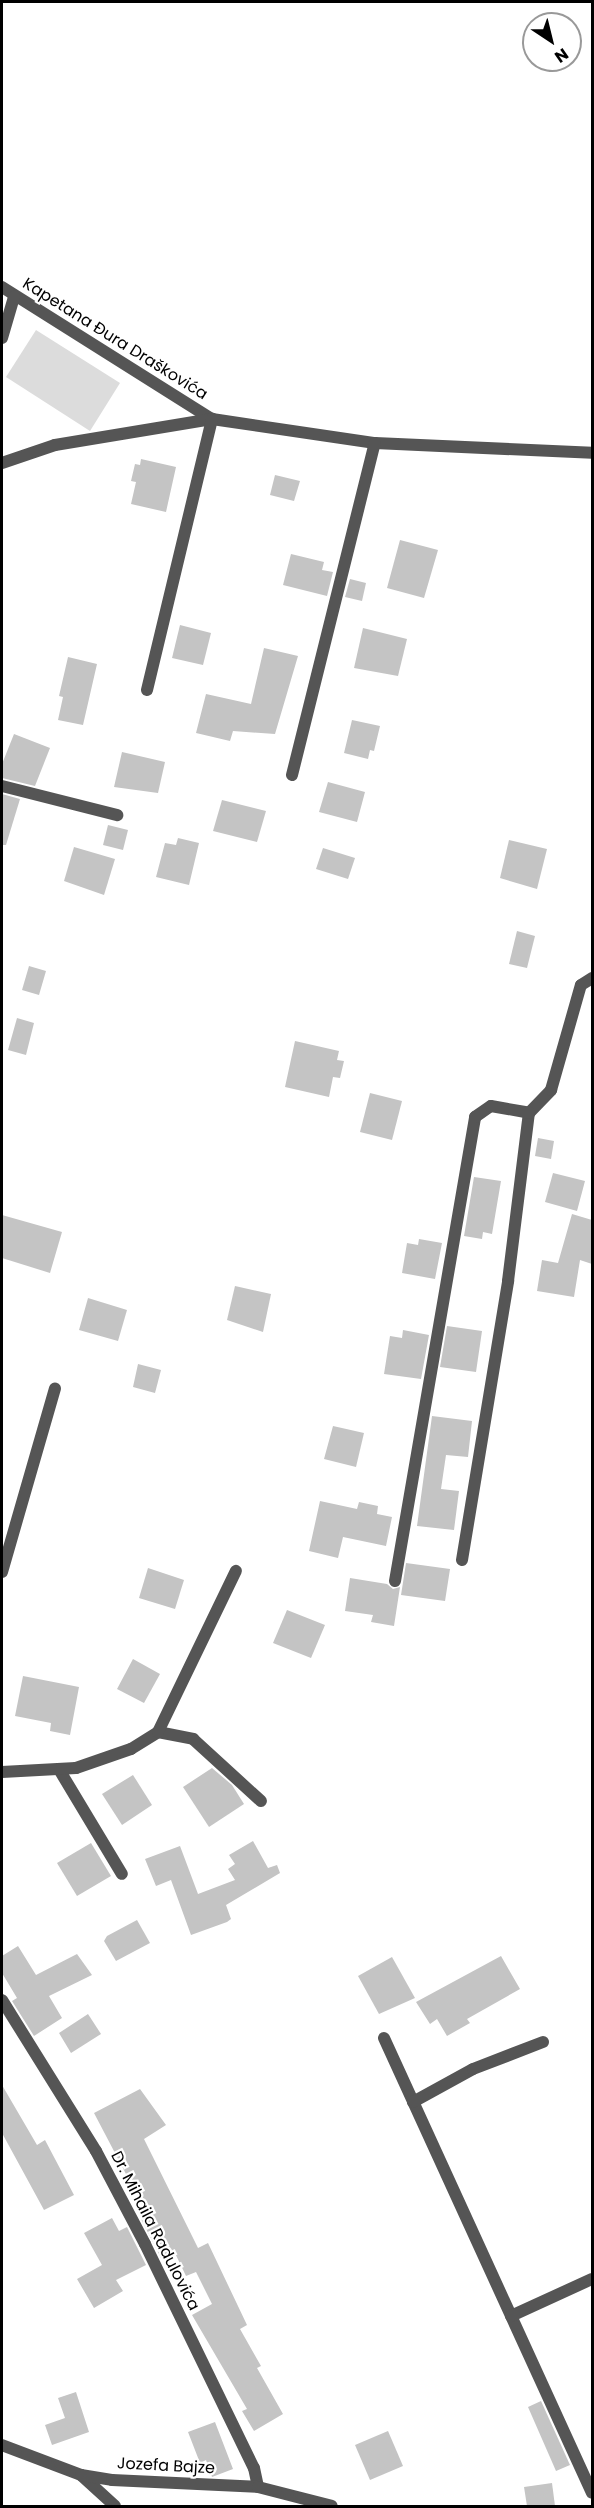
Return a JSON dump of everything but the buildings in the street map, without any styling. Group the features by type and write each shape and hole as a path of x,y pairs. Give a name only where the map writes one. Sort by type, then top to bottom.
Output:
{"street":[{"name":"Kapetana Đura Draškovića","path":"2,288 212,419"},
{"path":"2,338 14,297"},
{"name":"Kapetana Đura Draškovića","path":"2,463 55,445 212,419"},
{"path":"147,690 212,419 375,443 592,453"},
{"path":"292,775 375,443"},
{"path":"2,786 117,814"},
{"path":"462,1560 508,1281 529,1113 551,1090 581,986 592,978"},
{"path":"395,1581 475,1117 491,1106 529,1113"},
{"path":"2,1572 55,1388"},
{"path":"2,1772 60,1771 111,1758 158,1732 236,1570"},
{"path":"158,1732 194,1739 261,1801"},
{"path":"60,1771 122,1874"},
{"name":"Dr. Mihaila Radulovića","path":"2,2000 96,2151 145,2244 254,2468 258,2487"},
{"path":"384,2038 592,2493"},
{"path":"413,2102 473,2069 543,2042"},
{"path":"511,2316 592,2278"},
{"name":"Jozefa Bajze","path":"2,2445 81,2475 112,2480 258,2487 332,2506"},
{"path":"81,2475 115,2506"}],"shaded area":[{"path":"36,330 120,383 90,431 6,377"}]}
